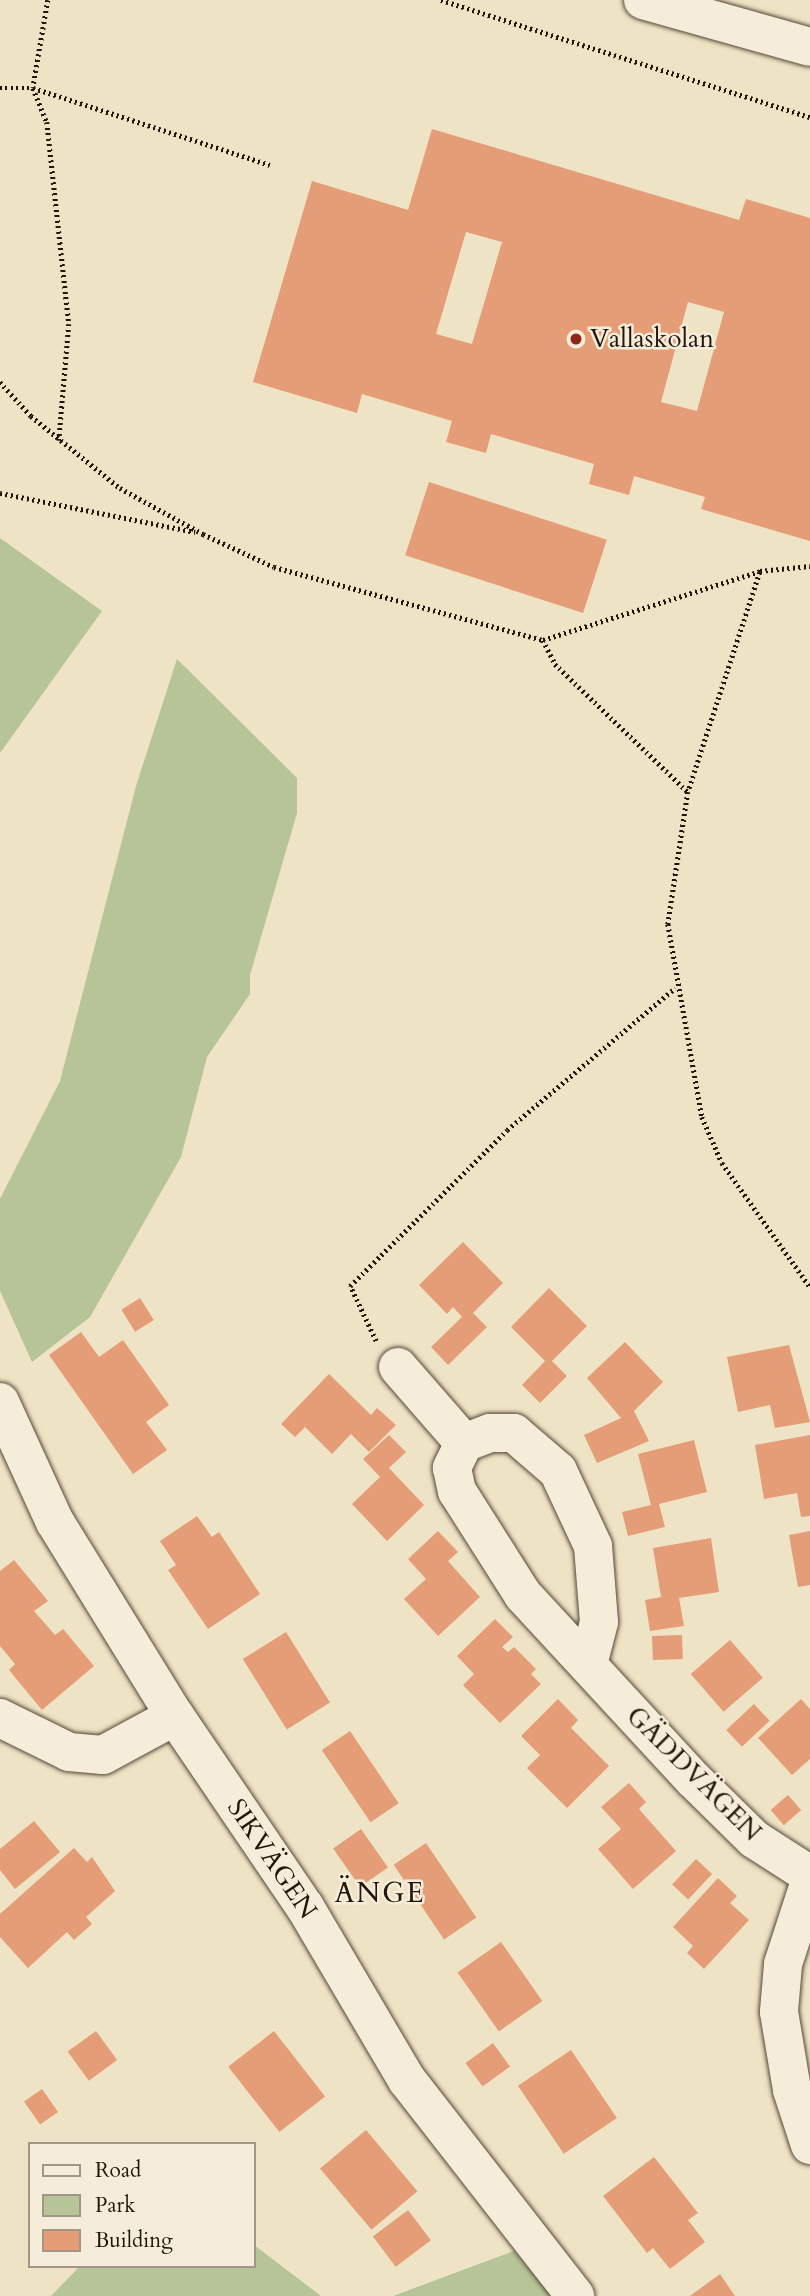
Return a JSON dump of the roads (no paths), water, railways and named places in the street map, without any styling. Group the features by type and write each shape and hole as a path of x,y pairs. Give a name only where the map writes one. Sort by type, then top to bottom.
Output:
{"street":[{"path":"643,0 810,47"},
{"path":"398,1367 464,1443 490,1433 514,1433 565,1483 593,1546 599,1622 590,1661"},
{"name":"SIKVÄGEN","path":"0,1402 55,1522 175,1716 305,1907 407,2080 575,2296"},
{"name":"GÄDDVÄGEN","path":"464,1443 452,1468 469,1516 523,1595 590,1661 702,1788 754,1839 810,1875"},
{"path":"0,1718 69,1752 103,1755 175,1716"},
{"path":"810,1881 783,1964 779,2012 792,2090 810,2145"}],"place":[{"name":"Vallaskolan","path":"576,339"}],"district":[{"name":"ÄNGE","path":"380,1893"}]}
